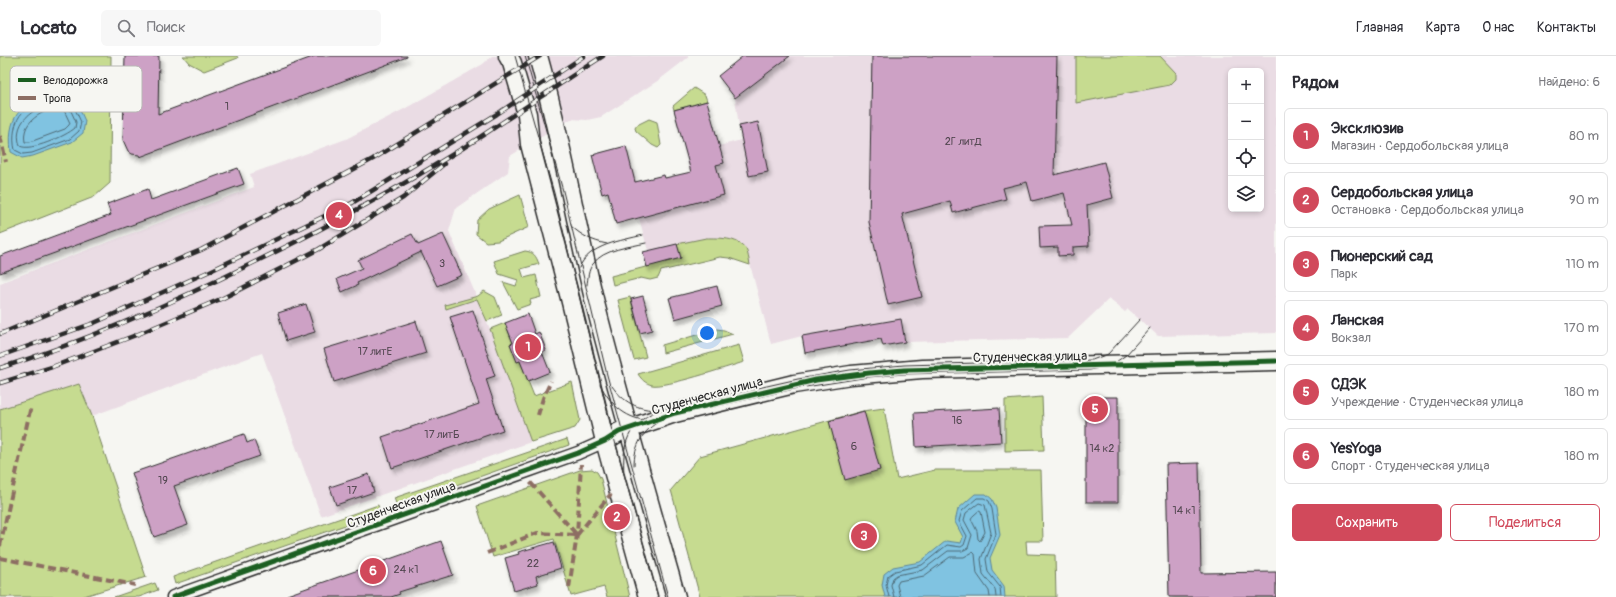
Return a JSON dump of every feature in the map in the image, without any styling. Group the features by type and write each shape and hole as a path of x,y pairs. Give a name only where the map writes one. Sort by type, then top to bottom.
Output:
{"main road":[{"path":"501,56 502,67 517,118 530,144"},
{"path":"508,56 512,63 527,114 530,144 605,441 648,597"},
{"path":"529,56 540,92 557,135"},
{"path":"538,56 548,91 595,302 628,429 676,597"},
{"name":"Студенческая улица","path":"605,441 628,429 675,413 781,387 828,378 869,373 922,369 1276,361"}],"street":[{"name":"Студенческая улица","path":"173,597 578,453 605,441"}],"shaded area":[{"path":"492,56 690,56 659,80 601,117 587,120 571,119 510,156 508,172 456,208 449,231 490,329 531,442 321,516 262,353 92,416 79,384 0,409 0,283 254,187 250,174 346,139 406,108 483,64"},
{"path":"743,56 1276,56 1276,333 1158,336 1128,309 1125,312 1109,299 1068,338 905,342 883,346 881,339 805,353 802,336 771,344 746,249 681,258 647,267 643,252 648,251 639,218 617,224 608,192 602,194 592,155 626,146 636,182 664,175 665,178 690,172 674,110 707,101 719,146 741,140 735,98 718,76"}],"green space":[{"path":"0,56 111,56 111,66 10,66 10,112 111,112 110,183 94,197 0,234"},
{"path":"183,56 237,56 238,58 204,71 189,63"},
{"path":"1076,56 1160,56 1176,73 1176,79 1170,85 1076,103"},
{"path":"694,88 705,95 707,101 674,110 673,106"},
{"path":"649,119 657,122 661,145 658,148 652,145 636,131 635,128 637,125"},
{"path":"520,195 529,227 498,241 486,242 476,234 477,220 489,209"},
{"path":"706,238 728,239 738,242 746,249 750,265 729,258 720,257 661,271 658,278 650,280 641,278 613,285 611,276 680,258 677,244"},
{"path":"525,251 531,252 539,264 521,269 524,278 536,275 541,297 530,300 531,304 517,309 503,282 516,286 518,280 499,274 494,261"},
{"path":"484,291 495,297 502,315 487,321 477,299 446,309 445,305 478,296"},
{"path":"630,297 646,357 634,360 618,300"},
{"path":"505,323 513,343 510,344 520,361 534,396 572,382 580,420 575,428 531,442 490,329"},
{"path":"717,329 733,334 663,353 662,345"},
{"path":"739,345 744,362 696,376 669,383 652,385 644,381 638,374"},
{"path":"79,384 92,416 146,577 81,597 0,597 0,409"},
{"path":"1042,397 1044,450 1005,451 1005,400"},
{"path":"884,408 897,479 935,470 1041,470 1043,541 1026,541 1027,554 1055,555 1056,597 700,597 671,490 700,456 863,411"},
{"path":"567,439 569,445 397,506 394,498"},
{"path":"592,469 597,472 601,479 630,597 607,597 604,587 571,596 554,539 493,557 477,506 580,470"},
{"path":"378,505 380,513 175,584 173,577"},
{"path":"155,583 158,590 139,597 114,597"}],"water":[{"path":"19,112 81,112 85,121 83,133 72,142 33,156 22,158 11,152 10,138 15,117"},
{"path":"975,494 986,494 992,499 996,508 1000,535 990,558 992,570 1004,586 1005,597 885,597 882,585 884,574 893,567 920,562 946,541 961,543 963,537 955,522 958,509"}],"building":[{"path":"125,56 159,56 158,114 315,56 407,56 140,157 139,155 132,154 128,151 123,140 124,112 142,112 142,66 125,66"},
{"path":"743,56 790,56 735,98 718,76"},
{"path":"872,56 1057,56 1054,175 1104,162 1113,198 1087,205 1089,246 1073,247 1073,255 1058,256 1058,247 1040,248 1039,226 1072,225 1064,193 1032,201 1027,182 1003,188 1006,199 953,213 950,201 902,214 922,297 888,305 869,222"},
{"path":"707,101 724,163 716,165 724,195 616,224 608,192 602,194 592,155 626,146 635,182 664,175 665,178 691,172 674,110"},
{"path":"758,122 768,172 749,176 739,126"},
{"path":"238,168 244,184 0,273 0,256 111,215 107,204 148,189 151,200"},
{"path":"412,234 418,245 443,234 462,275 437,286 421,252 357,283 358,285 342,292 337,279 362,268 358,260"},
{"path":"677,244 681,258 647,267 643,252"},
{"path":"717,286 722,306 675,319 669,298"},
{"path":"643,296 652,330 640,333 631,299"},
{"path":"306,304 315,332 286,341 278,313"},
{"path":"473,310 495,376 486,379 503,430 392,468 382,437 479,404 450,317"},
{"path":"528,314 535,334 539,332 543,342 546,350 542,352 550,372 528,381 520,361 517,362 510,344 513,343 505,323"},
{"path":"901,319 905,342 883,346 881,339 805,353 802,336"},
{"path":"416,321 426,353 334,382 324,349"},
{"path":"1086,397 1118,397 1118,502 1086,502"},
{"path":"999,408 1001,442 916,447 914,413"},
{"path":"864,411 880,470 845,480 829,421"},
{"path":"244,434 247,443 254,440 260,456 174,486 188,525 154,537 132,473"},
{"path":"1199,463 1201,573 1276,572 1276,597 1169,597 1166,464"},
{"path":"369,474 374,492 336,505 330,487"},
{"path":"441,541 453,575 399,592 400,594 391,597 288,597 287,595"},
{"path":"554,542 561,568 536,576 538,584 514,591 505,558 519,554 518,552"}],"tram line":[{"path":"515,56 554,193 611,427 658,597"},
{"path":"525,56 563,191 607,375 668,597"},
{"path":"571,226 588,238 607,244"},
{"path":"579,268 584,260 598,249 606,245 643,235"},
{"path":"587,285 588,274 597,259 617,249 646,243"},
{"path":"624,474 624,453 629,436 639,422 656,411 798,379 850,370 904,365 1092,360 1108,354 1140,319"},
{"path":"600,384 609,399 627,415 652,421 799,388 869,377 904,374 1090,370 1110,366 1126,355 1150,328"},
{"path":"612,386 626,401 638,407 658,410"},
{"path":"634,465 634,458 641,439 649,429 660,421"}],"railway":[{"path":"0,334 201,250 373,159 540,56"},
{"path":"0,356 94,323 210,271 352,203 497,114 584,56"},
{"path":"0,368 67,345 132,319 196,291 311,234 362,207 481,137 603,56"},
{"path":"0,383 52,367 136,335 223,298 319,249 403,198 444,164"}],"marked path":[{"path":"0,136 6,162"},
{"path":"538,415 543,398 551,381"},
{"path":"0,546 31,406"},
{"path":"569,588 577,535 581,464"},
{"path":"487,553 537,533 577,535 530,482"},
{"path":"577,535 611,494"},
{"path":"0,558 135,585"}],"cycle path":[{"path":"173,597 578,453 605,441 619,432 675,413 816,380 904,370 1276,361"}],"place":[{"name":"Ланская","path":"339,215"},
{"name":"Эксклюзив","path":"528,347"},
{"name":"СДЭК","path":"1095,409"},
{"name":"Сердобольская улица","path":"617,517"},
{"name":"Пионерский сад","path":"864,536"},
{"name":"YesYoga","path":"373,571"}]}
